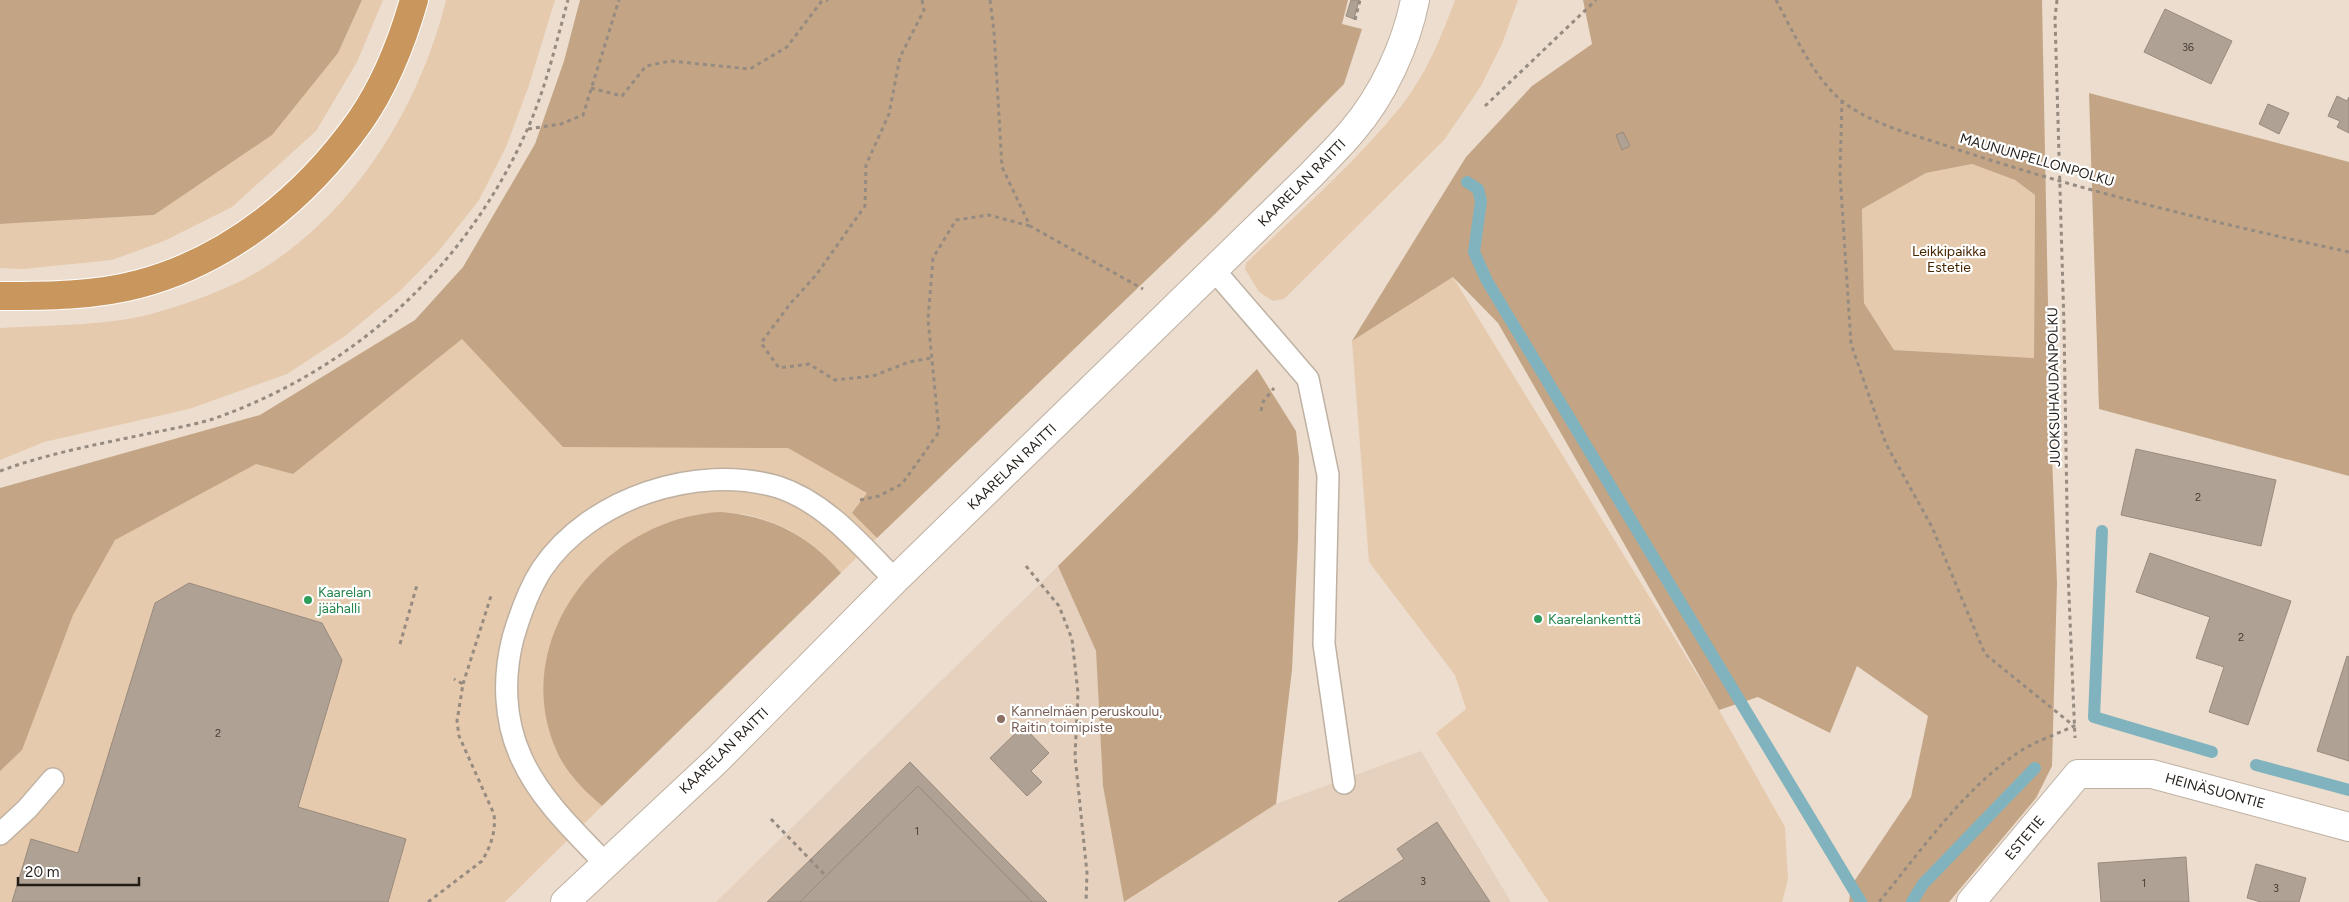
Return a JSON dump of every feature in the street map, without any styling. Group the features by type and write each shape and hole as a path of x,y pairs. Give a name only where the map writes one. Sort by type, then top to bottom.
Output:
{"highway":[{"path":"0,296 65,295 139,285 188,267 229,246 258,226 297,194 331,159 361,119 387,74 406,29 414,0"}],"main road":[{"name":"KAARELAN RAITTI","path":"574,899 605,863 717,760 895,580 1214,270 1354,129 1385,82 1404,40 1415,0"},
{"name":"HEINÄSUONTIE","path":"2078,774 2152,774 2349,827"},
{"name":"ESTETIE","path":"1971,902 2078,774"}],"lane":[{"path":"1214,270 1308,379 1328,475 1324,644 1344,783"},
{"path":"605,863 557,812 536,782 520,756 510,723 507,696 509,654 519,618 542,568 564,542 594,519 654,490 684,482 718,478 749,481 779,488 817,508 856,540 895,580"},
{"path":"0,834 27,809 52,779"}],"path":[{"path":"0,471 69,450 211,419 251,404 309,375 349,349 399,311 436,272 500,184 528,129 549,70 568,0"},
{"path":"528,129 561,124 583,115 619,0"},
{"path":"591,88 622,96 646,66 670,61 750,69 787,47 821,2 828,0"},
{"path":"922,0 924,10 900,57 890,114 866,165 865,206 816,275 790,304 761,343 779,368 809,364 836,380 873,376 909,362 931,358"},
{"path":"990,0 1002,167 1030,226"},
{"path":"1354,20 1360,0"},
{"path":"1485,106 1596,0"},
{"name":"MAUNUNPELLONPOLKU","path":"1776,0 1819,75 1842,100 1874,121 2017,169 2242,229 2349,252"},
{"name":"JUOKSUHAUDANPOLKU","path":"2057,0 2055,18 2074,726 2078,774"},
{"path":"1842,100 1840,174 1851,344 1886,444 1932,527 1985,654 2074,726 2017,753 1991,774 1958,805 1879,902"},
{"path":"817,508 879,496 902,484 939,432 928,319 933,258 956,220 989,214 1030,226 1176,307"},
{"path":"1026,566 1059,606 1072,639 1078,694 1075,756 1088,873 1086,902"},
{"path":"400,644 417,585"},
{"path":"428,902 482,861 488,852 496,828 494,814 459,736 457,722 463,684 454,679"},
{"path":"771,819 826,876"}],"shaded area":[{"path":"0,0 362,0 338,53 272,135 154,215 0,224"},
{"path":"580,0 1348,0 1342,24 1362,29 1344,84 1215,214 877,538 852,513 867,493 788,448 563,447 462,339 293,474 256,464 115,540 73,615 22,750 0,771 0,488 260,415 415,320 463,267 535,144 564,61"},
{"path":"1583,0 2042,0 2050,406 2057,583 2052,766 2036,798 1949,902 1849,902 1851,886 1911,797 1928,716 1857,666 1830,733 1758,697 1719,710 1498,323 1453,277 1352,341 1466,157 1532,86 1592,44","holes":["1972,164 2015,180 2035,195 2034,358 1894,350 1864,303 1862,209 1926,173"]},
{"path":"2089,93 2349,162 2349,476 2099,409"},
{"path":"1257,369 1296,431 1299,458 1298,540 1292,670 1276,804 1124,902 1103,786 1096,651 1058,566"},
{"path":"721,512 756,518 788,530 816,548 841,573 602,806 577,782 562,762 545,711 545,669 555,629 576,592 604,561 639,536 678,519"},
{"name":"Kannelmäen peruskoulu, Raitin toimipiste","path":"1058,566 1096,651 1103,786 1124,902 716,902"},
{"path":"1421,751 1511,902 1125,902 1276,804"}],"green space":[{"path":"362,0 383,0 357,62 316,131 232,207 164,241 112,260 23,269 0,268 0,224 154,215 338,53"},
{"path":"446,0 555,0 528,88 506,147 479,200 438,252 401,290 345,336 287,374 189,409 44,442 0,460 0,328 101,322 140,317 197,299 235,284 259,271 294,247 325,219 354,188 379,154 401,117 419,79 434,40"},
{"path":"1455,0 1518,0 1502,44 1481,86 1444,140 1284,299 1273,301 1259,292 1245,269 1246,263 1366,147 1402,105 1419,81 1433,54"},
{"name":"Leikkipaikka Estetie","path":"1972,164 2015,180 2035,195 2034,358 1894,350 1864,303 1862,209 1926,173"},
{"name":"Kaarelankenttä","path":"1453,277 1719,710 1785,827 1788,879 1782,902 1549,902 1436,733 1466,709 1455,675 1369,562 1352,341"},
{"name":"Kaarelan jäähalli","path":"458,299 788,448 937,478 841,573 808,542 772,522 735,513 697,515 660,526 625,545 594,573 567,607 571,775 602,806 505,902 0,902 0,702 74,538"}],"building":[{"path":"1351,0 1359,0 1354,19 1346,16"},
{"path":"2165,9 2232,41 2211,84 2144,52"},
{"path":"2337,96 2347,101 2349,97 2349,133 2337,127 2340,121 2328,116"},
{"path":"2268,104 2289,113 2279,134 2259,124"},
{"path":"1623,132 1630,146 1622,150 1616,135"},
{"path":"2136,449 2276,480 2261,546 2121,515"},
{"path":"2150,553 2291,601 2248,725 2209,712 2224,667 2196,658 2210,617 2136,592"},
{"path":"189,583 322,623 342,660 298,807 406,839 388,902 12,902 31,839 78,853 155,603"},
{"path":"2347,656 2349,657 2349,761 2317,751"},
{"path":"1023,726 1049,753 1031,771 1042,782 1027,796 990,758"},
{"path":"910,762 1047,902 1032,902 918,786 800,902 767,902"},
{"path":"918,786 1032,902 800,902 826,876"},
{"path":"1437,822 1490,902 1338,902 1404,859 1397,849"},
{"path":"2186,857 2189,902 2101,902 2098,863"},
{"path":"2256,864 2306,878 2299,902 2261,902 2247,898"}],"waterway":[{"path":"1467,182 1478,189 1481,201 1474,252 1487,281 1861,902"},
{"path":"2102,531 2094,717 2212,752"},
{"path":"2256,765 2349,790"},
{"path":"1912,902 1923,884 2035,768"}],"place":[{"name":"Kaarelan jäähalli","path":"308,600"},
{"name":"Kaarelankenttä","path":"1538,619"},
{"name":"Kannelmäen peruskoulu, Raitin toimipiste","path":"1001,719"}]}
